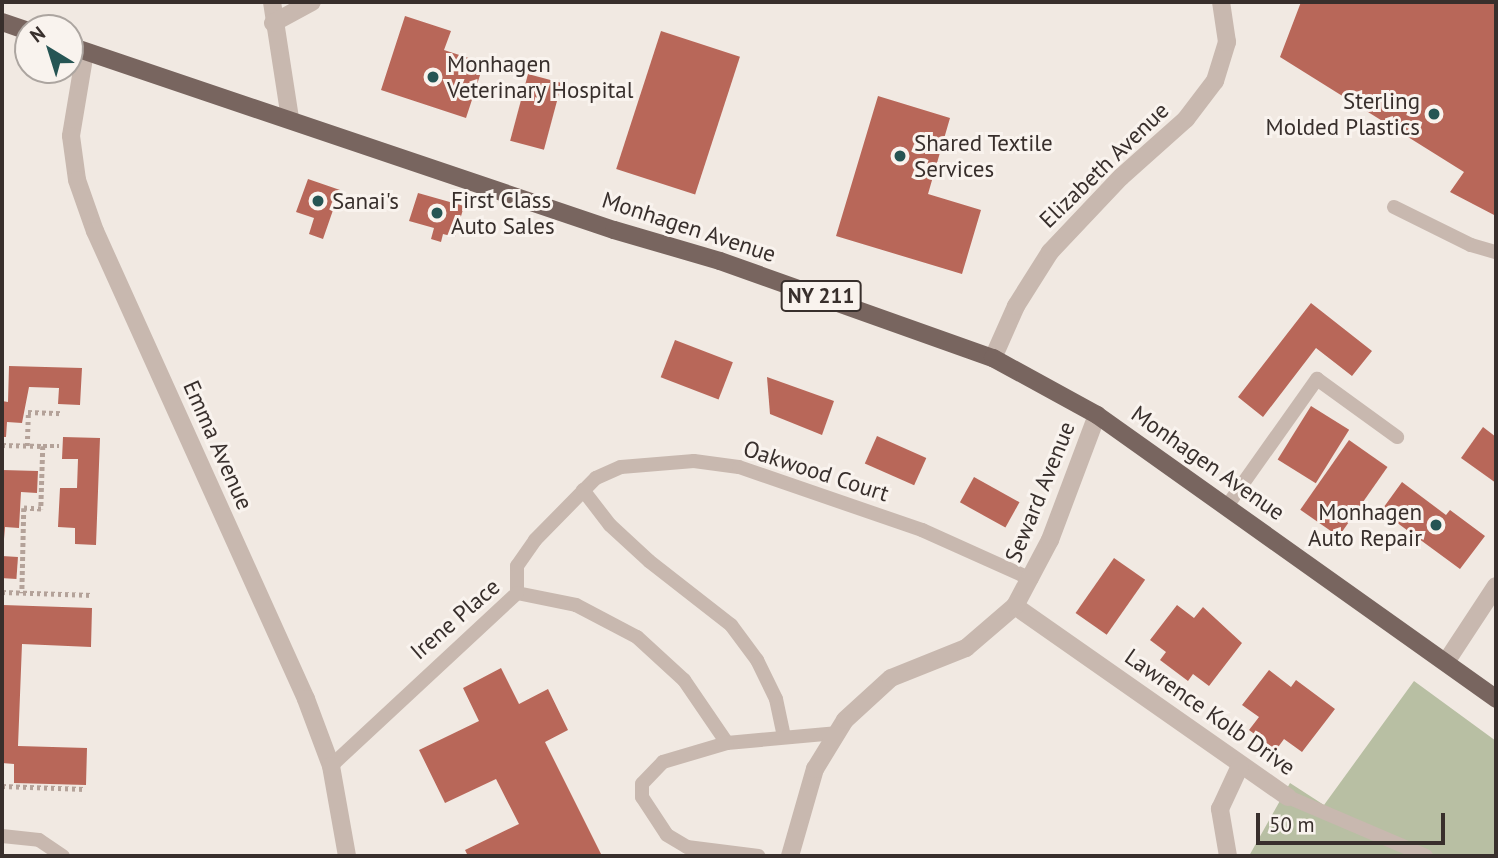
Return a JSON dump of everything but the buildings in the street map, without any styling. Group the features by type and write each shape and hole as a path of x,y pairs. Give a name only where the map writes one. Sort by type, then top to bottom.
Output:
{"main road":[{"name":"Monhagen Avenue","path":"84,51 913,327 993,358 1097,415 1496,699"}],"street":[{"path":"272,2 272,23 290,118"},
{"path":"272,23 312,2"},
{"name":"Elizabeth Avenue","path":"993,358 1016,306 1050,252 1121,177 1186,119 1215,81 1227,42 1221,2"},
{"name":"Emma Avenue","path":"75,84 71,136 77,180 95,231 306,699 331,766 346,856"},
{"name":"Seward Avenue","path":"790,856 815,769 836,733 871,692 891,678 966,648 1015,606 1031,579 1097,415"},
{"path":"1446,662 1496,586"},
{"name":"Lawrence Kolb Drive","path":"1015,606 1240,766 1288,797"},
{"path":"1228,856 1220,809 1240,766"}],"lane":[{"path":"1394,207 1471,245 1496,252"},
{"path":"1227,506 1317,379 1397,437"},
{"name":"Oakwood Court","path":"517,593 517,566 583,490 621,467 694,461 739,467 922,530 1031,579"},
{"path":"583,490 610,526 649,561 731,625 757,660 776,699 783,736"},
{"name":"Irene Place","path":"331,766 445,654 517,593 576,605 637,637 684,680 727,743"},
{"path":"758,856 687,848 667,835 642,797 642,784 663,762 727,743 836,733"},
{"name":"Lawrence Kolb Drive","path":"1288,797 1426,856"},
{"path":"2,835 39,841 63,856"}],"path":[{"path":"27,446 28,412 63,413"},
{"path":"2,445 60,446"},
{"path":"22,593 24,508 41,509 43,446"},
{"path":"2,592 93,595"},
{"path":"2,786 85,789"}],"green space":[{"path":"1414,681 1496,741 1496,856 1249,856 1290,783 1324,805"}],"place":[{"name":"Monhagen Veterinary Hospital","path":"433,77"},
{"name":"Sterling Molded Plastics","path":"1434,114"},
{"name":"Shared Textile Services","path":"900,156"},
{"name":"Sanai's","path":"318,201"},
{"name":"First Class Auto Sales","path":"437,213"},
{"name":"Monhagen Auto Repair","path":"1436,525"}]}
